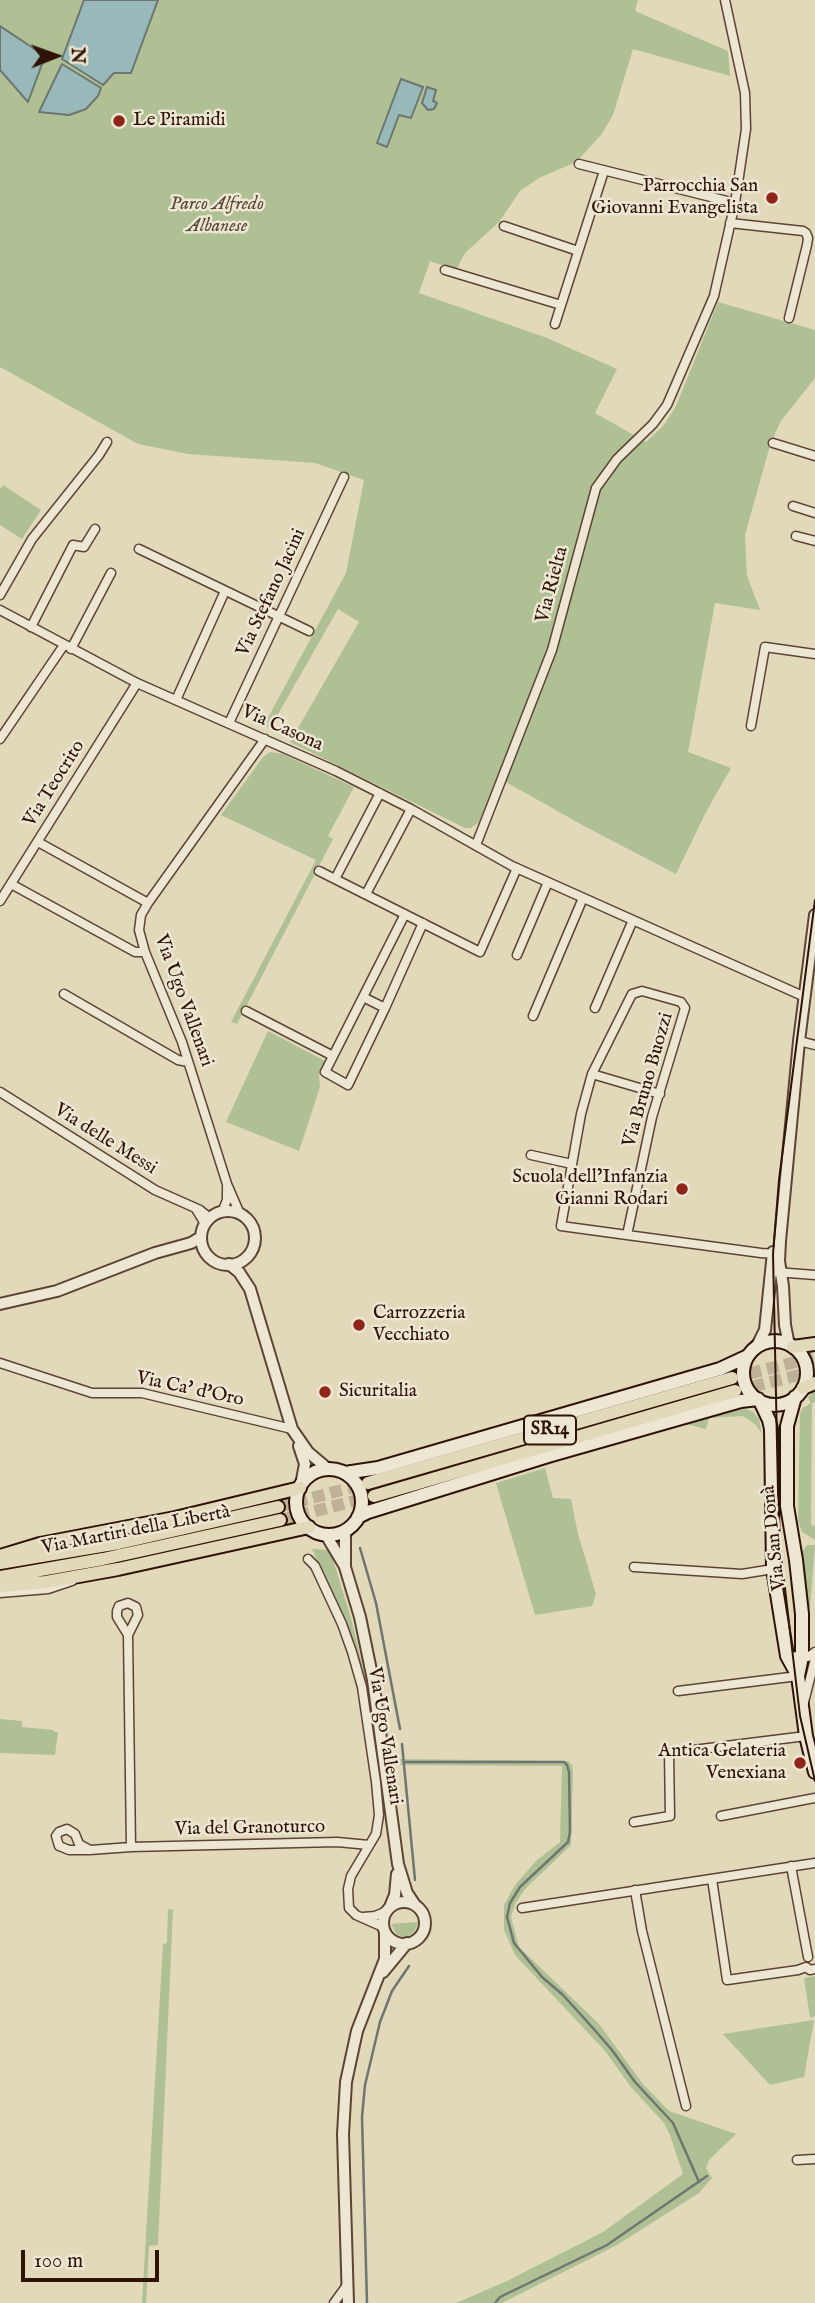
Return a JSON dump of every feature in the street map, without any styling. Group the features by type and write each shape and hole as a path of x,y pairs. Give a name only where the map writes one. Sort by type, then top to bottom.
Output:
{"main road":[{"path":"804,1389 781,1404 759,1400 741,1401 548,1456 358,1517 345,1531 326,1535 309,1527 297,1509 301,1486 318,1471 328,1469 345,1473 378,1468 720,1369 771,1341 791,1346 815,1344"},
{"name":"Via San Donà","path":"791,1346 802,1357 806,1366 804,1389 787,1426 787,1506 807,1617 808,1658 797,1676"},
{"name":"Via San Donà","path":"752,1352 744,1368 745,1382 751,1394 759,1400 771,1429 773,1569 787,1656 797,1676 815,1772"},
{"name":"SR14","path":"368,1483 734,1384 374,1496"},
{"path":"345,1473 353,1479 362,1497 358,1517"},
{"path":"0,1556 40,1544 162,1521 301,1486"},
{"name":"Via Martiri della Libertà","path":"0,1563 279,1513 103,1559 0,1577"},
{"path":"0,1586 38,1583 87,1574 309,1527"}],"street":[{"name":"Via Rielta","path":"476,845 552,650 593,496 607,471 653,424 672,396 714,296 734,203 746,128 746,93 725,0"},
{"path":"579,164 734,203"},
{"path":"555,324 604,171"},
{"path":"730,223 806,233 807,245 789,318"},
{"path":"504,226 578,251"},
{"path":"445,270 561,305"},
{"path":"0,596 32,539 107,442"},
{"path":"774,443 815,456"},
{"name":"Via Stefano Jacini","path":"229,723 345,477"},
{"path":"793,506 815,513"},
{"path":"31,627 73,545 84,547 94,529"},
{"path":"796,536 815,541"},
{"path":"138,549 309,631"},
{"path":"0,739 67,647 111,573"},
{"path":"176,700 225,591"},
{"name":"Via Casona","path":"0,610 136,683 380,793 476,845"},
{"path":"751,726 765,647 815,654"},
{"name":"Via Teocrito","path":"0,901 136,683"},
{"name":"Via Ugo Vallenari","path":"240,1214 227,1184 188,1062 139,930 141,915 148,903 265,739"},
{"path":"335,879 380,793"},
{"path":"366,894 411,809"},
{"path":"38,842 148,903"},
{"path":"476,845 517,868 805,997"},
{"path":"319,871 480,952 517,868"},
{"path":"517,955 548,882"},
{"path":"11,884 135,952 145,951"},
{"path":"533,1016 583,898"},
{"path":"405,914 325,1072 348,1084 423,923"},
{"name":"Via San Donà","path":"776,1253 799,1041 812,966 815,915"},
{"path":"595,1007 633,920"},
{"name":"Via Bruno Buozzi","path":"627,1235 652,1118 685,1011 685,1005 681,1002 642,991 632,994 593,1074 581,1114 561,1226 627,1235 776,1253"},
{"path":"64,994 177,1060 188,1062"},
{"path":"363,997 385,1008"},
{"path":"246,1011 333,1056"},
{"path":"799,1041 815,1045"},
{"path":"593,1074 660,1094"},
{"name":"Via San Donà","path":"752,1352 765,1330 776,1272 779,1180 795,1087"},
{"name":"Via delle Messi","path":"0,1092 155,1190 196,1209 207,1221"},
{"path":"531,1155 572,1164"},
{"name":"Via Ugo Vallenari","path":"222,1212 227,1200 227,1184"},
{"path":"222,1212 240,1214 253,1229 254,1245 245,1260 221,1264 204,1250 201,1237 207,1221 222,1212"},
{"path":"0,1304 57,1291 201,1237"},
{"path":"174,1249 208,1255"},
{"path":"250,1253 250,1289"},
{"path":"229,1264 239,1272 250,1289 305,1464 301,1486"},
{"path":"776,1272 815,1275"},
{"name":"Via San Donà","path":"776,1272 783,1286 785,1328 791,1346"},
{"name":"Via Ca' d'Oro","path":"0,1363 92,1393 142,1392 294,1431"},
{"path":"294,1431 313,1458 328,1469"},
{"name":"Via Ugo Vallenari","path":"345,1531 345,1567"},
{"name":"Via Ugo Vallenari","path":"326,1535 345,1567 373,1680 398,1864 407,1893 424,1917 424,1927 418,1937 407,1943 379,1977"},
{"name":"Via Ugo Vallenari","path":"308,1559 315,1566 342,1624 358,1671 379,1815 376,1834 355,1869 348,1889 349,1908 360,1917"},
{"path":"634,1567 742,1574 773,1569"},
{"path":"0,1593 58,1587 87,1574"},
{"path":"128,1635 131,1847"},
{"path":"802,1712 808,1658 815,1652"},
{"path":"787,1656 808,1658"},
{"path":"678,1691 797,1676"},
{"path":"634,1822 670,1816 669,1753 810,1741"},
{"path":"720,1816 815,1798"},
{"name":"Via del Granoturco","path":"90,1850 337,1842 369,1845"},
{"path":"523,1908 815,1863"},
{"name":"Via Ugo Vallenari","path":"348,2303 343,2134 346,2082 357,2031 386,1952 384,1929 396,1887 398,1864"},
{"path":"712,1879 727,1980 798,1970 811,1962 791,1866"},
{"path":"635,1890 642,1931 685,2106"},
{"path":"360,1917 375,1916 401,1902 415,1905"},
{"path":"360,1917 384,1929 396,1942 407,1943"},
{"path":"797,2160 815,2159"},
{"path":"334,2303 347,2285"}],"green space":[{"name":"Parco Alfredo Albanese","path":"0,0 638,0 635,11 728,51 730,76 633,49 613,115 601,135 576,162 539,178 520,191 499,222 465,253 456,270 430,261 419,293 547,338 617,369 595,413 646,442 664,425 676,406 718,302 815,330 815,378 781,421 771,442 745,535 747,576 760,610 715,603 688,752 731,768 676,874 497,777 479,822 471,828 465,828 290,742 359,622 338,609 273,723 276,725 274,730 264,725 346,573 364,480 315,463 188,454 138,444 0,367"},
{"path":"3,485 41,510 22,539 0,525 0,489"},
{"path":"270,752 283,754 354,787 328,836 333,839 237,1024 231,1022 316,860 221,815 263,757"},
{"path":"268,1031 325,1061 319,1075 320,1087 299,1151 226,1122"},
{"path":"815,1389 815,1402 812,1403 811,1525 815,1526 815,1540 802,1532 798,1521 800,1413 811,1403 808,1398"},
{"path":"744,1409 752,1411 759,1419 762,1434 756,1425 743,1416 709,1418"},
{"path":"709,1418 706,1429 686,1424"},
{"path":"545,1468 553,1498 571,1499 578,1534 596,1594 592,1606 535,1615 496,1483"},
{"path":"807,1545 815,1545 810,1608 807,1606 802,1558 802,1552"},
{"path":"312,1549 330,1550 351,1618 367,1684 345,1623"},
{"path":"0,1719 22,1721 22,1727 58,1732 55,1755 0,1753"},
{"path":"399,1759 568,1761 572,1765 571,1845 525,1889 515,1904 511,1917 519,1947 599,2024 643,2084 669,2111 736,2134 709,2160 706,2168 712,2178 699,2193 617,2245 502,2303 456,2303 507,2281 603,2232 683,2174 664,2123 630,2086 606,2052 515,1955 504,1930 504,1905 515,1885 536,1861 560,1842 562,1766 399,1765"},
{"path":"168,1909 173,1910 158,2245 149,2246 146,2303 142,2303 163,1944 167,1943"},
{"path":"418,1922 414,1933 406,1937 397,1935 391,1924"},
{"path":"815,1976 815,2016 810,2018 804,1978"},
{"path":"814,2020 804,2077 770,2085 723,2034"}],"water":[{"path":"84,0 158,0 131,73 114,73 103,85 62,59"},
{"path":"0,26 45,56 28,102 0,70"},
{"path":"62,64 101,88 98,96 86,109 69,115 39,112"},
{"path":"401,79 423,87 411,118 399,115 387,147 377,143"},
{"path":"427,87 436,90 433,101 437,103 434,109 428,110 422,103"}],"waterway":[{"path":"360,1548 376,1603 400,1729"},
{"path":"402,1744 415,1880"},
{"path":"406,1762 564,1762 567,1765 570,1832 568,1842 520,1887 510,1903 507,1917 514,1943 542,1977 563,1995 592,2027 635,2082 673,2123 699,2182"},
{"path":"367,2303 362,2117 365,2085 380,2022 392,1991 409,1966"},
{"path":"495,2303 500,2297 607,2245 707,2176"}],"tunnel":[{"path":"732,1378 815,1357"},
{"path":"735,1391 815,1371"},
{"path":"278,1507 368,1483"},
{"path":"280,1520 374,1496"}],"tram line":[{"path":"815,900 779,1180 773,1254 779,1538 800,1716 815,1781"}],"place":[{"name":"Le Piramidi","path":"119,121"},
{"name":"Parrocchia San Giovanni Evangelista","path":"772,198"},
{"name":"Scuola dell’Infanzia Gianni Rodari","path":"682,1189"},
{"name":"Carrozzeria Vecchiato","path":"359,1325"},
{"name":"Sicuritalia","path":"325,1392"},
{"name":"Antica Gelateria Venexiana","path":"800,1763"}]}
